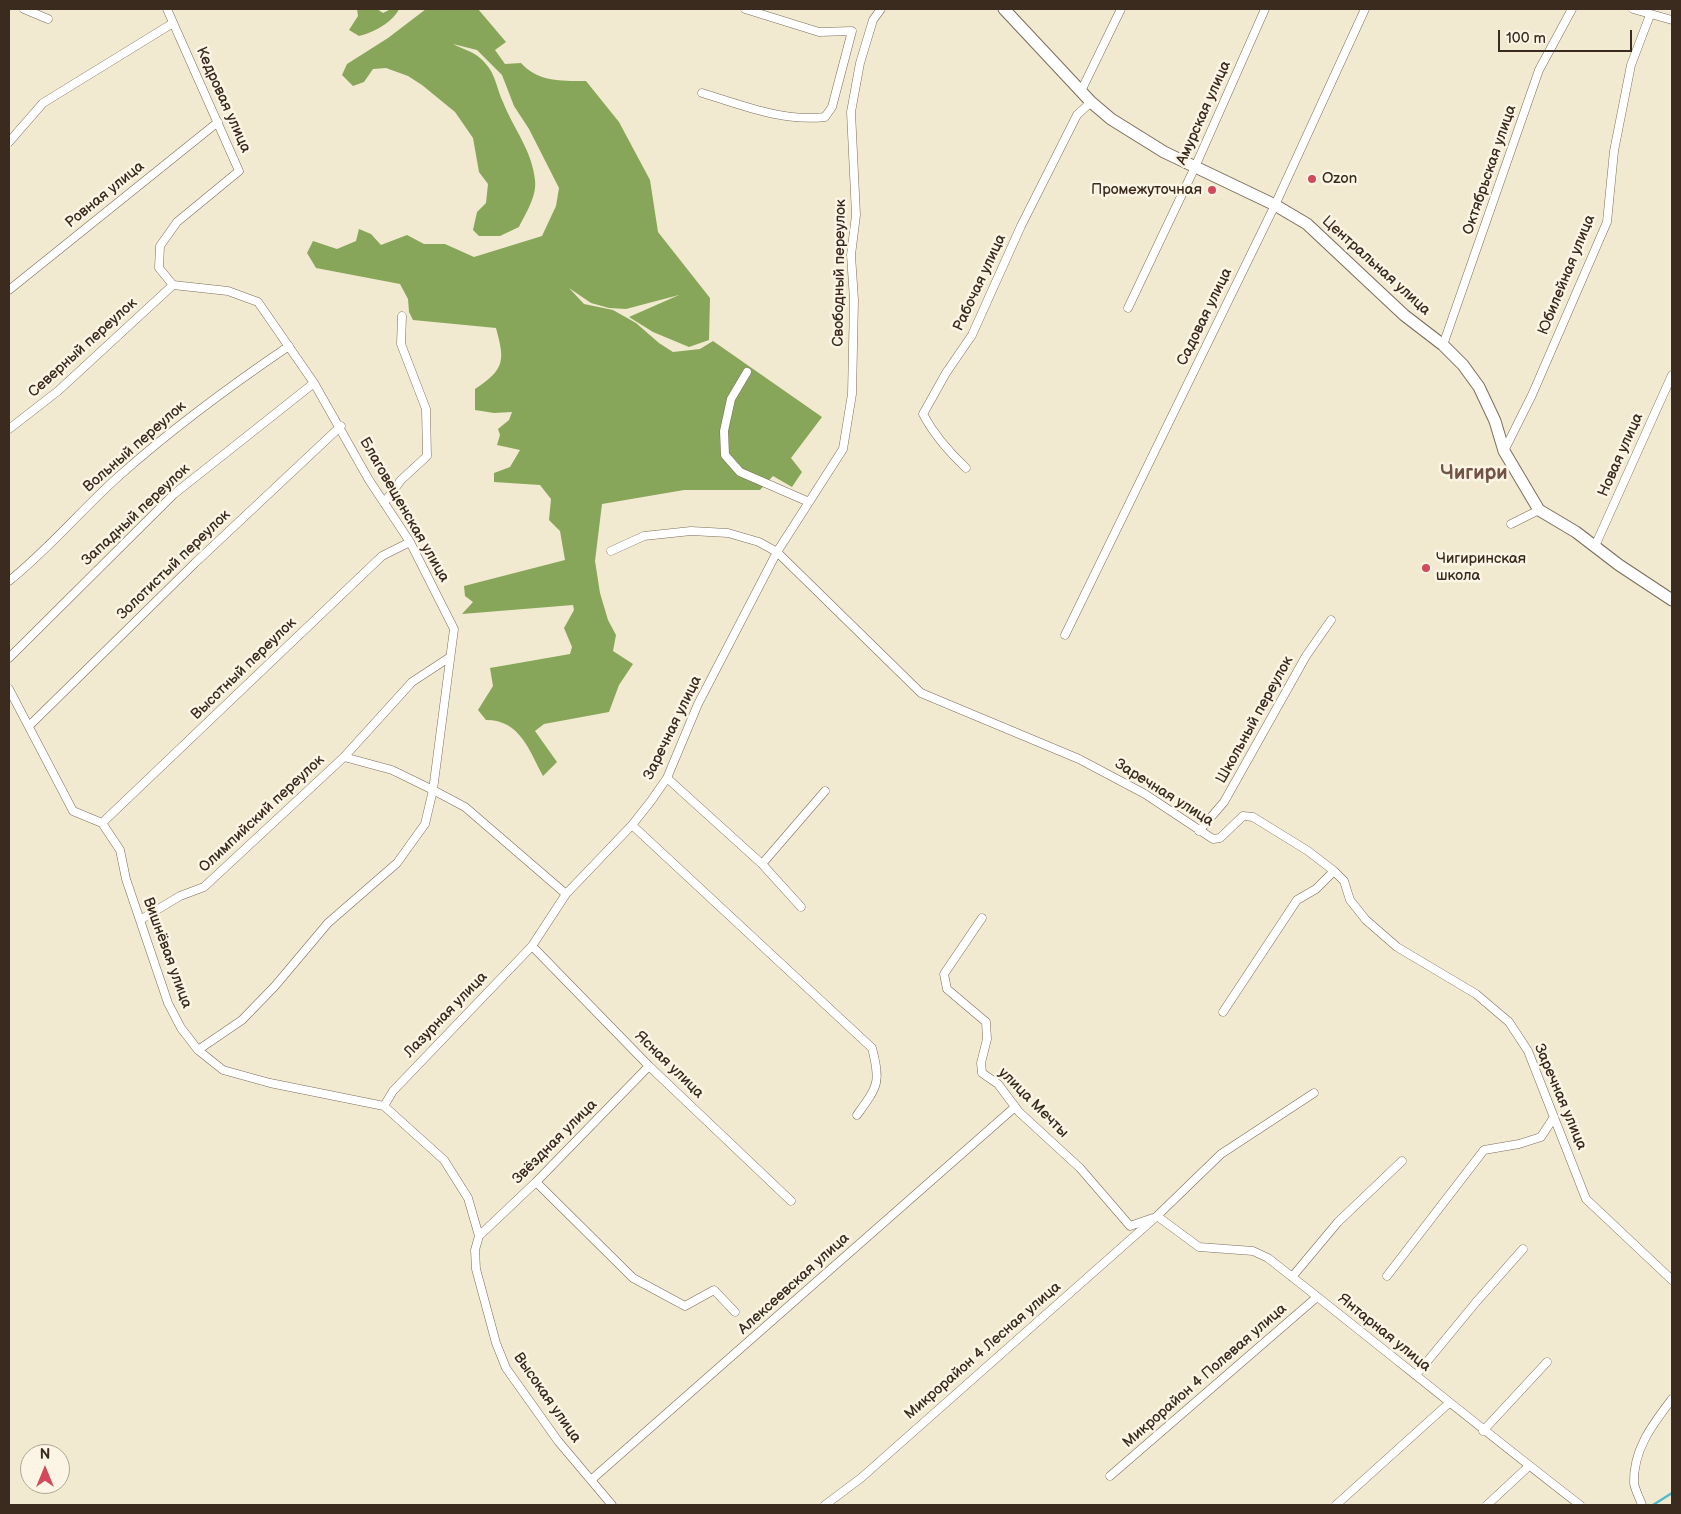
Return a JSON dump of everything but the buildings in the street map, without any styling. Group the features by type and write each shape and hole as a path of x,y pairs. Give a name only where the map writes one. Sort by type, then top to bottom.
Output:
{"street":[{"path":"24,9 48,19"},
{"name":"Кедровая улица","path":"167,9 239,171 177,222 160,246 160,268 173,285"},
{"path":"702,93 772,114 806,119 824,117 832,107 852,31 819,32 744,9"},
{"name":"Свободный переулок","path":"777,552 843,449 847,434 852,394 854,300 851,256 856,215 851,112 860,63 874,20 881,9"},
{"name":"Центральная улица","path":"1004,9 1081,92 1111,119 1164,152 1276,205 1307,224 1404,314 1444,345 1463,365 1479,387 1495,421 1504,451 1540,510 1672,600"},
{"path":"1081,92 1121,9"},
{"name":"Амурская улица","path":"1128,308 1195,167 1265,9"},
{"name":"Садовая улица","path":"1065,636 1276,205 1365,9"},
{"name":"Октябрьская улица","path":"1444,345 1539,70 1572,9"},
{"path":"1633,9 1672,20"},
{"name":"Юбилейная улица","path":"1504,451 1532,395 1607,222 1614,151 1629,74 1650,15"},
{"path":"9,142 42,103 174,23"},
{"name":"Рабочая улица","path":"966,468 946,450 932,431 923,414 946,373 972,335 1021,226 1076,115 1091,102"},
{"name":"Ровная улица","path":"9,290 218,122"},
{"name":"Благовещенская улица","path":"173,285 228,291 258,302 314,383 384,503 410,542 454,629 433,790 425,824 397,862 328,923 275,986 242,1020 198,1050"},
{"name":"Северный переулок","path":"9,430 58,391 173,285"},
{"path":"384,503 401,480 427,456 426,409 402,344 402,316"},
{"name":"Вольный переулок","path":"9,581 28,566 133,464 212,398 289,346"},
{"path":"747,372 731,399 724,431 725,455 740,472 809,502"},
{"name":"Новая улица","path":"1595,546 1672,376"},
{"name":"Западный переулок","path":"9,658 174,494 314,383"},
{"name":"Золотистый переулок","path":"29,726 202,557 340,426"},
{"path":"1512,524 1540,510"},
{"name":"Заречная улица","path":"611,551 644,536 690,531 728,533 759,542 777,552 921,693 1079,758 1145,794 1213,840 1220,838 1237,819 1243,816 1253,817 1308,851 1334,870 1344,881 1350,900 1366,920 1396,948 1476,994 1508,1022 1528,1051 1586,1199 1672,1280"},
{"name":"Высотный переулок","path":"102,823 382,556 410,542"},
{"name":"Заречная улица","path":"532,946 566,894 632,825 666,778 698,704 777,552"},
{"name":"Школьный переулок","path":"1199,831 1224,802 1306,656 1331,620"},
{"path":"344,757 412,682 450,657"},
{"path":"9,689 73,811 102,823"},
{"name":"Олимпийский переулок","path":"140,920 180,896 204,887 344,757 392,770 433,790"},
{"path":"666,778 762,864 801,907"},
{"path":"433,790 465,807 566,894"},
{"path":"762,864 825,791"},
{"name":"Вишнёвая улица","path":"102,823 120,850 126,879 168,1003 180,1028 198,1050 223,1070 270,1083 384,1106"},
{"path":"632,825 872,1048 879,1074 872,1094 857,1115"},
{"path":"1223,1012 1297,900 1316,889 1334,870"},
{"name":"улица Мечты","path":"982,918 944,974 947,989 986,1022 987,1039 981,1063 982,1073 998,1084 1015,1107 1080,1168 1130,1226 1157,1216"},
{"name":"Ясная улица","path":"532,946 648,1066 791,1201"},
{"name":"Лазурная улица","path":"384,1106 393,1091 532,946"},
{"name":"Звёздная улица","path":"479,1236 536,1182 648,1066"},
{"name":"Микрорайон 4 Лесная улица","path":"825,1505 861,1478 1157,1216 1221,1154 1314,1093"},
{"path":"384,1106 444,1160 468,1198 479,1236"},
{"name":"Алексеевская улица","path":"591,1480 1015,1107"},
{"path":"1387,1276 1484,1150 1519,1144 1541,1137 1554,1116"},
{"path":"1292,1278 1338,1222 1402,1161"},
{"path":"536,1182 633,1278 685,1306 714,1290 735,1312"},
{"name":"Янтарная улица","path":"1157,1216 1199,1247 1253,1251 1268,1258 1416,1375 1448,1404 1580,1505"},
{"name":"Высокая улица","path":"479,1236 475,1250 476,1269 506,1368 558,1441 612,1505"},
{"path":"1416,1375 1523,1249"},
{"name":"Микрорайон 4 Полевая улица","path":"1110,1476 1317,1297"},
{"path":"1483,1431 1546,1362"},
{"path":"1642,1505 1634,1484 1638,1452 1648,1429 1672,1399"},
{"path":"1336,1505 1448,1404"},
{"path":"1487,1505 1529,1466"}],"green space":[{"path":"357,9 377,9 383,13 391,9 399,9 382,26 359,36 349,30 358,16"},
{"path":"426,9 478,9 506,42 495,50 505,64 521,63 535,74 550,79 586,81 619,122 650,180 658,232 710,298 709,340 689,347 653,332 629,317 679,295 626,309 609,308 591,303 569,288 584,304 613,310 636,323 659,343 673,352 700,349 713,341 822,417 791,458 802,472 792,487 773,476 760,490 684,490 602,504 595,561 600,593 608,620 616,635 613,651 633,664 619,685 609,712 544,724 535,731 557,762 543,776 522,738 507,725 498,721 486,720 478,710 493,686 490,668 570,654 572,647 564,628 574,610 573,605 462,614 473,602 465,596 464,586 565,560 560,531 549,520 551,499 540,485 494,482 494,473 510,467 520,450 497,445 500,435 498,429 509,420 512,412 494,413 475,410 475,389 492,376 500,363 501,349 496,328 413,320 409,312 408,299 400,284 316,268 307,253 313,241 337,249 356,241 359,229 371,234 381,245 407,235 424,244 445,244 474,257 542,236 556,206 559,188 529,129 514,106 502,75 477,50 453,44 477,56 489,68 507,112 526,149 535,180 533,198 519,227 500,236 479,236 473,230 477,212 486,203 488,184 479,172 473,138 455,112 408,76 386,68 373,69 364,82 353,86 342,75 347,64 388,38"}],"waterway":[{"path":"1653,1505 1672,1493"}],"place":[{"name":"Ozon","path":"1312,179"},
{"name":"Промежуточная","path":"1212,190"},
{"name":"Чигиринская школа","path":"1426,568"}],"district":[{"name":"Чигири","path":"1474,474"}]}
